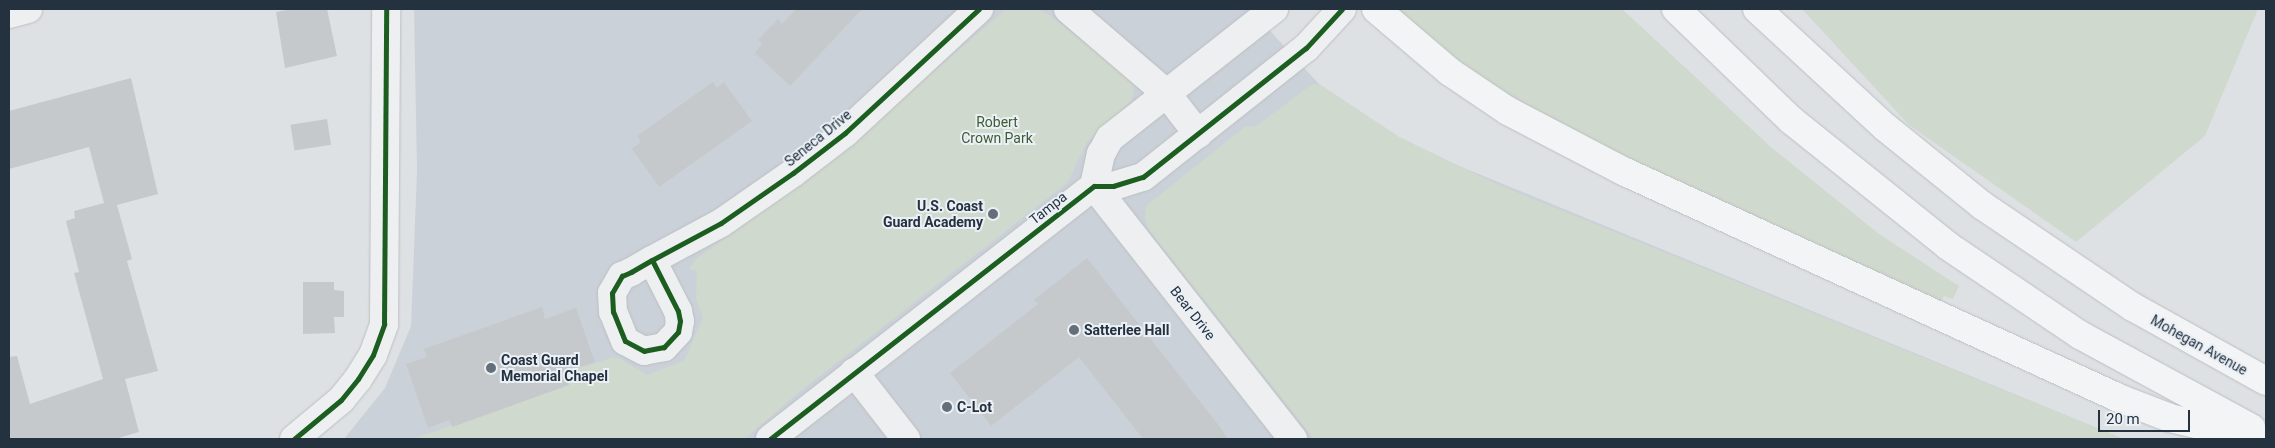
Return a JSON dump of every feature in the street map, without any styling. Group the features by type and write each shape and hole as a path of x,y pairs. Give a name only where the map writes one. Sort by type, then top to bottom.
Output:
{"highway":[{"path":"1376,9 1450,72 1508,111 1623,171 2121,398 2170,418 2258,439"},
{"path":"1676,9 1796,126 1948,246 2080,335 2172,387 2266,435"},
{"name":"Mohegan Avenue","path":"1757,9 1861,106 1960,189 2042,248 2133,307 2266,381"}],"street":[{"path":"9,14 28,9"},
{"path":"294,439 341,400 358,379 376,348 384,324 386,9"},
{"name":"Seneca Drive","path":"652,260 721,223 793,173 845,133 979,9"},
{"path":"1068,9 1168,94 1198,134"},
{"path":"1274,9 1110,138 1101,154 1094,186 1113,186 1143,177 1306,48 1342,9"},
{"name":"Tampa","path":"770,439 1094,186"},
{"name":"Bear Drive","path":"1094,186 1293,439"},
{"path":"854,372 906,439"}],"shaded area":[{"name":"U.S. Coast Guard Academy","path":"414,9 1250,9 1319,84 1399,137 1452,163 2124,439 344,439 385,388 411,326 417,171"}],"green space":[{"name":"Robert Crown Park","path":"1006,9 1039,9 1052,17 1129,79 1134,89 1131,101 1087,142 1067,183 798,393 744,439 413,439 569,384 565,373 611,358 618,358 647,375 684,361 703,318 696,298 697,271 689,269 696,259 820,170"},
{"path":"1385,9 1622,9 1772,148 1879,234 1959,286 1953,299 1944,296 1938,306 1507,103"},
{"path":"1802,9 2258,9 2205,136 2076,242 1909,125"},
{"path":"1319,84 1399,137 1499,185 2124,439 1314,439 1149,230 1145,218 1146,206 1246,126 1255,127 1311,85"}],"building":[{"path":"292,9 327,9 337,56 285,68 276,12"},
{"path":"796,9 862,9 790,86 755,53 762,44 758,40 778,19 782,24"},
{"path":"131,78 158,194 117,205 132,259 127,261 158,371 125,379 139,432 115,439 9,439 9,357 17,356 30,404 103,379 74,273 79,272 66,221 75,218 74,211 104,203 89,147 9,169 9,111"},
{"path":"713,82 717,88 724,82 752,121 659,187 632,149 641,142 637,136"},
{"path":"327,119 331,145 295,150 290,125"},
{"name":"Satterlee Hall","path":"1087,258 1228,439 1143,439 1079,357 991,426 950,373 1038,304 1034,300"},
{"path":"303,282 334,282 334,290 344,291 344,317 334,317 335,333 303,334"},
{"name":"Coast Guard Memorial Chapel","path":"542,307 545,319 576,308 595,362 564,372 569,385 452,427 449,420 428,428 406,364 427,357 424,349"}],"cycle path":[{"path":"294,439 341,400 358,379 373,355 384,324 386,9"},
{"path":"652,260 678,311 680,321 678,332 664,347 644,351 625,341 613,312 612,293 622,276 721,223 793,173 845,133 979,9"},
{"path":"770,439 1094,186 1113,186 1143,177 1306,48 1342,9"}],"place":[{"name":"U.S. Coast Guard Academy","path":"993,214"},
{"name":"Satterlee Hall","path":"1074,330"},
{"name":"Coast Guard Memorial Chapel","path":"491,368"},
{"name":"C-Lot","path":"947,407"}]}
